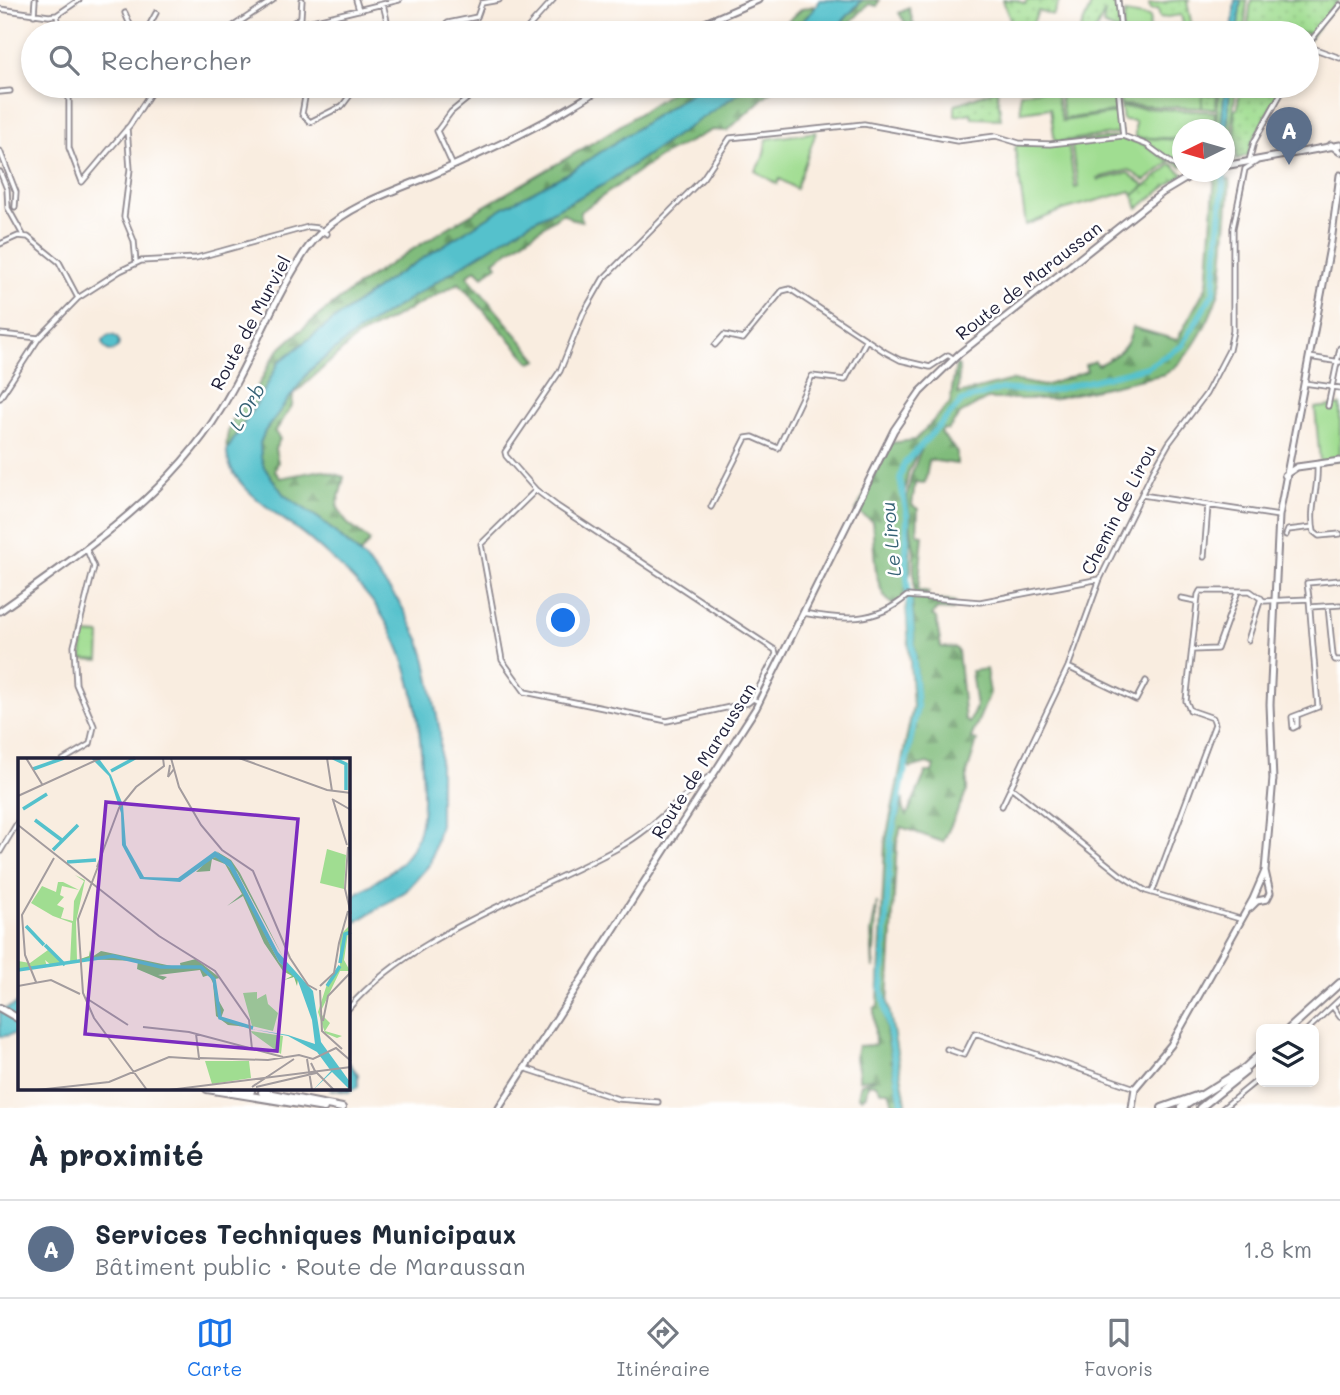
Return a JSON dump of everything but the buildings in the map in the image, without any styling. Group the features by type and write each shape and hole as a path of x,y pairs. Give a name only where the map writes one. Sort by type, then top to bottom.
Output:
{"highway":[{"path":"1295,1024 1340,986"},
{"path":"1299,1024 1340,986"},
{"path":"0,1010 18,1020"},
{"path":"1193,1108 1256,1060"},
{"path":"213,1090 324,1108"},
{"path":"242,1090 342,1108"},
{"path":"1162,1108 1210,1095"},
{"path":"1181,1108 1210,1095"},
{"path":"1200,1108 1210,1095"}],"main road":[{"path":"710,21 758,0"},
{"name":"Route de Murviel","path":"0,611 86,548 167,480 216,417 267,316 305,250 344,215 453,166 587,98"},
{"path":"1331,145 1340,152"},
{"path":"1235,164 1340,145"},
{"path":"1240,918 1260,900 1269,897 1265,871 1273,781 1271,691 1279,516 1302,383 1331,242 1340,175"},
{"name":"Route de Maraussan","path":"501,1107 718,769 756,700 878,458 902,417 955,360 1175,182"},
{"path":"1289,452 1291,462 1297,467"},
{"path":"1285,475 1297,467 1340,461"},
{"path":"1130,1108 1133,1087 1166,1053 1265,871"},
{"path":"1259,885 1267,886"},
{"path":"1255,891 1260,900"}],"street":[{"path":"34,16 35,0"},
{"path":"0,9 34,16 57,15 79,0"},
{"path":"241,21 273,0"},
{"path":"296,21 300,18 302,0"},
{"path":"356,0 359,10"},
{"path":"313,21 399,0"},
{"path":"458,21 477,17 482,3 499,0"},
{"path":"534,21 553,0"},
{"path":"1118,0 1120,21"},
{"path":"383,4 387,21"},
{"path":"1319,30 1340,5"},
{"path":"125,13 128,21"},
{"path":"152,21 156,13"},
{"path":"57,15 58,21"},
{"path":"334,16 335,21"},
{"path":"1319,50 1340,58"},
{"path":"0,92 10,91"},
{"path":"69,98 69,148 82,182 89,178 147,98"},
{"path":"305,98 302,114 310,122 342,106 348,98"},
{"path":"453,166 437,131 451,112 468,98"},
{"path":"1119,98 1123,136"},
{"path":"1249,161 1254,142 1278,98"},
{"path":"536,489 481,544 502,660 525,692 667,721 756,700 776,654 775,650 557,506 536,489 505,452 560,371 583,314 603,279 703,178 730,138 864,124 957,141 996,136 1019,143 1050,144 1123,136 1147,145 1172,165"},
{"path":"127,128 130,169 124,217 134,241 136,262"},
{"path":"0,151 16,192 15,207"},
{"name":"Chemin de Lirou","path":"1002,806 1068,667 1100,579 1169,443 1206,394 1229,350 1233,331 1233,228 1245,169 1268,157"},
{"path":"0,172 7,189 8,208 23,235 59,262 78,298"},
{"path":"0,398 38,338 78,298 136,262 196,258 308,228 325,232"},
{"path":"0,244 23,235"},
{"path":"715,345 724,335 743,339 786,289 817,306 866,341 901,360 930,367 948,355 955,360"},
{"path":"0,334 38,338"},
{"path":"711,507 746,439 753,437 778,448 812,376 845,380 866,341"},
{"path":"1328,406 1340,348"},
{"path":"1307,357 1339,362"},
{"path":"1302,383 1340,388"},
{"path":"1317,465 1319,486 1312,502 1313,527 1319,536 1340,534"},
{"path":"1142,495 1279,516"},
{"path":"1204,557 1208,505"},
{"path":"1286,535 1288,530 1313,527"},
{"path":"66,758 90,744 94,726 76,684 74,646 94,567 86,548"},
{"path":"801,612 860,620 886,611 906,596 980,602 1100,579"},
{"path":"1297,716 1318,707 1307,583 1340,580"},
{"path":"1153,893 1215,724 1213,718 1190,710 1187,705 1196,601 1200,591 1250,591 1261,598 1275,601 1309,599"},
{"path":"1192,650 1217,649 1238,591"},
{"path":"1181,598 1196,601"},
{"path":"1248,640 1261,598"},
{"path":"1310,607 1340,605"},
{"path":"1328,606 1333,656 1340,660"},
{"path":"1068,667 1136,700 1146,681"},
{"path":"350,1007 374,980 408,956 622,846 655,823 718,769"},
{"path":"1012,788 1121,875 1153,893 1240,918"},
{"path":"0,852 18,822"},
{"path":"1313,1024 1340,999"},
{"path":"1333,1006 1340,1017"},
{"path":"947,1049 964,1055 975,1033 1133,1087"},
{"path":"524,1068 618,1099 658,1102"},
{"path":"1223,1108 1256,1081"}],"green space":[{"path":"862,0 879,0 877,6 869,4 851,21 843,21"},
{"path":"1003,0 1016,0 1025,4 1027,0 1060,0 1053,15 1038,11 1034,21 1011,21"},
{"path":"1093,0 1119,0 1120,21 1104,21 1105,11 1100,21 1084,21"},
{"path":"1190,0 1187,1 1191,21 1182,21 1181,15 1160,18 1158,9 1150,10 1149,4"},
{"path":"1241,0 1247,0 1245,21 1238,21"},
{"path":"1251,0 1339,0 1319,26 1319,21 1248,21"},
{"path":"813,6 813,11 802,21 788,21 802,9"},
{"path":"909,8 913,21 904,21 899,13"},
{"path":"1125,13 1150,17 1150,21 1124,21"},
{"path":"662,98 683,98 572,171 504,207 390,279 335,319 284,359 227,450 233,419 256,389 276,354 325,310 424,242 630,120"},
{"path":"731,98 763,98 727,131 712,130 659,157 580,212 582,221 573,220 563,213 494,261 497,265 483,276 476,269 467,276 538,360 531,363 459,283 357,337 293,395 292,406 275,432 280,439 275,449 278,462 275,471 280,478 321,470 344,477 337,506 347,523 370,541 360,554 321,520 284,495 264,467 260,443 265,431 311,369 357,332 529,223 603,185"},
{"path":"973,98 998,98 1001,119 972,118 971,113 955,116 955,105"},
{"path":"1020,98 1057,98 1062,121 1116,113 1120,133 1055,142 1050,108 1021,112"},
{"path":"1060,98 1116,98 1117,111 1064,119"},
{"path":"1120,98 1202,98 1202,108 1120,105"},
{"path":"1202,98 1217,98 1215,109 1202,108"},
{"path":"1219,98 1224,98 1222,119 1216,119"},
{"path":"1229,98 1235,98 1232,119 1228,119"},
{"path":"1238,98 1276,98 1251,143 1248,155 1237,159 1235,119 1234,111 1238,108"},
{"path":"1121,107 1215,112 1215,119 1172,119 1172,138 1135,138 1135,121 1123,120"},
{"path":"816,132 796,189 780,179 777,184 755,171 763,158 767,139"},
{"path":"1120,137 1143,144 1170,162 1145,181 1129,170 1097,178 1098,180 1128,173 1145,186 1133,196 1131,191 1063,210 1026,225 1015,149 1017,144 1068,142 1075,188 1078,187 1071,142"},
{"path":"1140,139 1172,140 1172,160"},
{"path":"1172,164 1172,182 1138,208 1133,196"},
{"path":"1214,182 1221,182 1219,224 1222,223 1226,182 1230,182 1222,280 1208,319 1185,357 1165,374 1052,399 987,399 960,414 948,430 943,429 941,433 957,452 957,464 929,460 925,483 915,482 912,505 918,509 917,534 923,535 918,590 929,592 927,595 914,594 914,551 907,496 911,476 923,444 959,402 923,440 908,473 903,503 910,532 911,570 903,597 893,605 886,598 877,578 872,521 856,511 890,443 915,440 950,403 956,364 959,366 958,394 1012,380 1044,386 1087,371 1085,365 1095,361 1098,365 1116,355 1128,341 1132,327 1177,340 1207,285"},
{"path":"1340,405 1340,459 1320,462 1315,408"},
{"path":"912,598 955,602 953,610 937,609 932,615 936,618 941,647 956,648 958,651 965,720 969,723 976,707 971,671 986,669 990,693 971,738 977,741 967,773 967,791 943,842 901,827 897,842 888,1003 907,1108 904,1108 889,1036 884,983 892,840 903,799 903,810 907,815 926,772 932,772 934,766 927,763 910,768 908,764 919,707"},
{"path":"908,602 916,707 890,841 881,984 887,1037 901,1108 894,1108 889,1091 881,1091 875,1084 868,1084 866,1095 861,1098 858,1096 861,1084 875,1079 859,1080 856,1056 858,1046 875,1045 874,1009 878,1005 885,844 913,706"},
{"path":"83,634 100,635 99,660 82,659"},
{"path":"877,902 873,969 871,933"}],"water":[{"path":"819,0 862,0 843,21 802,21 813,11"},
{"path":"1235,0 1241,0 1238,21 1233,21"},
{"path":"683,98 731,98 603,185 529,223 357,332 311,369 265,431 260,443 264,467 284,495 321,520 365,559 400,603 420,641 440,731 440,824 430,864 406,891 350,926 350,898 401,863 417,838 421,825 423,780 413,692 393,635 372,601 324,552 245,488 235,476 227,450 279,362 390,279 504,207 572,171"},
{"path":"1224,98 1229,98 1228,119 1222,119"},
{"path":"111,335 117,337 117,349 111,351 105,349 103,343 105,337"},
{"path":"18,1003 18,1033 0,1037 0,1011"},
{"path":"350,1064 358,1074 358,1087 348,1092 335,1090 350,1090"}],"waterway":[{"name":"Le Lirou","path":"903,1108 882,989 891,839 917,707 906,563 907,515 900,479 904,464 962,401 1001,389 1045,392 1147,367 1182,346 1214,291 1223,182"}],"place":[{"name":"Services Techniques Municipaux","path":"1289,165"}],"water label":[{"name":"L'Orb","path":"247,407"}]}
